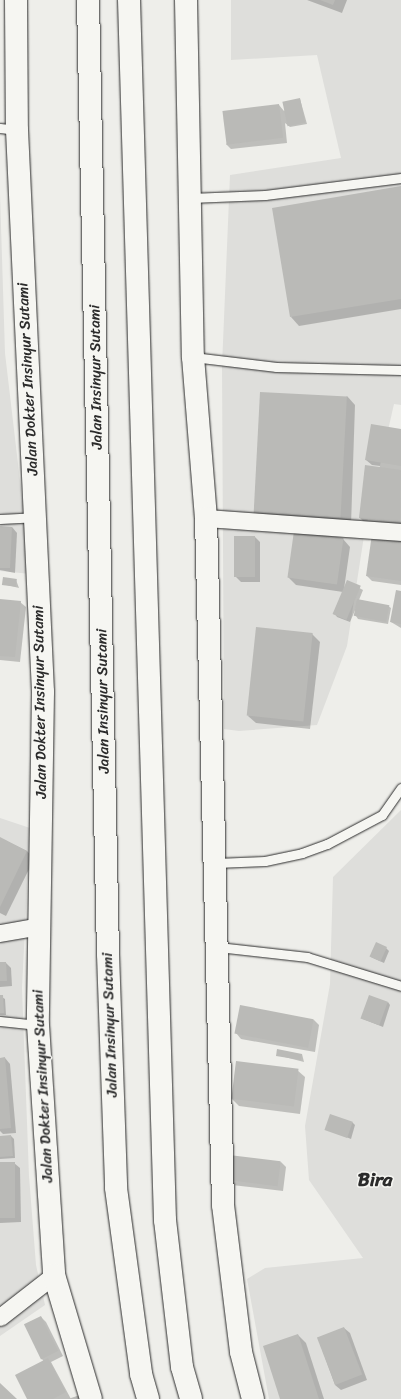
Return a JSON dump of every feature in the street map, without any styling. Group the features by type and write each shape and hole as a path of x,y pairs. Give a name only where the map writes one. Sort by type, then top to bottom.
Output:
{"main road":[{"name":"Jalan Dokter Insinyur Sutami","path":"16,0 9,129 34,517 42,692 38,1025 54,1275 91,1399"},
{"name":"Jalan Insinyur Sutami","path":"88,0 108,946 116,1188 141,1374 148,1399"},
{"path":"129,0 164,1220 182,1367 191,1399"},
{"path":"186,0 193,357 206,518 216,863 223,1205 241,1352 253,1399"}],"street":[{"path":"206,518 401,532"},
{"path":"0,933 39,926"},
{"path":"0,1317 54,1275"}],"lane":[{"path":"190,198 265,195 401,178"},
{"path":"193,357 276,367 401,370"},
{"path":"0,519 34,517"},
{"path":"216,863 265,861 302,853 327,844 382,815 401,788"},
{"path":"218,947 307,957 401,986"},
{"path":"0,1020 38,1025"}],"shaded area":[{"path":"231,0 401,0 401,405 394,404 364,536 347,646 317,725 239,731 224,729 222,366 230,175 341,158 317,55 231,60"},
{"path":"0,194 5,353 31,574 0,571"},
{"path":"401,810 401,1399 269,1399 247,1279 265,1268 363,1258 309,1180 305,1126 330,984 333,877"},
{"path":"0,818 30,828 22,988 29,1176 36,1265 45,1305 0,1336"}],"building":[{"path":"320,0 335,0 333,5"},
{"path":"300,98 305,122 288,126 282,102"},
{"path":"279,104 283,138 227,145 222,111"},
{"path":"401,186 401,299 290,317 272,208"},
{"path":"260,392 347,397 341,517 254,513"},
{"path":"371,424 401,429 401,466 365,460"},
{"path":"365,465 401,470 400,524 359,518"},
{"path":"0,526 12,527 10,568 0,568"},
{"path":"294,531 344,538 337,585 287,578"},
{"path":"372,534 401,538 401,581 366,576"},
{"path":"234,536 255,536 255,577 234,577"},
{"path":"3,577 17,579 16,587 2,585"},
{"path":"347,580 361,586 346,620 333,614"},
{"path":"396,590 401,591 401,624 390,622"},
{"path":"0,599 21,601 15,657 0,656"},
{"path":"357,599 389,605 386,622 354,616"},
{"path":"256,627 313,633 303,721 247,716"},
{"path":"0,837 27,851 0,907"},
{"path":"376,942 387,947 380,961 369,957"},
{"path":"0,962 6,962 7,981 0,981"},
{"path":"0,995 3,995 4,1013 0,1013"},
{"path":"369,995 388,1002 379,1025 360,1018"},
{"path":"240,1005 314,1019 308,1048 234,1033"},
{"path":"277,1049 302,1054 301,1060 276,1056"},
{"path":"5,1057 11,1128 0,1129 0,1058"},
{"path":"236,1061 299,1069 294,1106 231,1099"},
{"path":"330,1114 353,1122 347,1138 324,1130"},
{"path":"11,1135 13,1156 0,1157 0,1136"},
{"path":"229,1155 281,1161 278,1186 226,1180"},
{"path":"0,1162 15,1162 15,1218 0,1218"},
{"path":"41,1316 58,1351 41,1359 24,1324"},
{"path":"344,1327 362,1375 335,1385 317,1337"},
{"path":"298,1334 319,1399 280,1399 263,1346"},
{"path":"48,1358 66,1392 53,1399 27,1399 15,1375"},
{"path":"0,1383 17,1399 0,1399"},
{"path":"80,1395 81,1399 68,1399"}],"district":[{"name":"Bira","path":"375,1180"}]}
